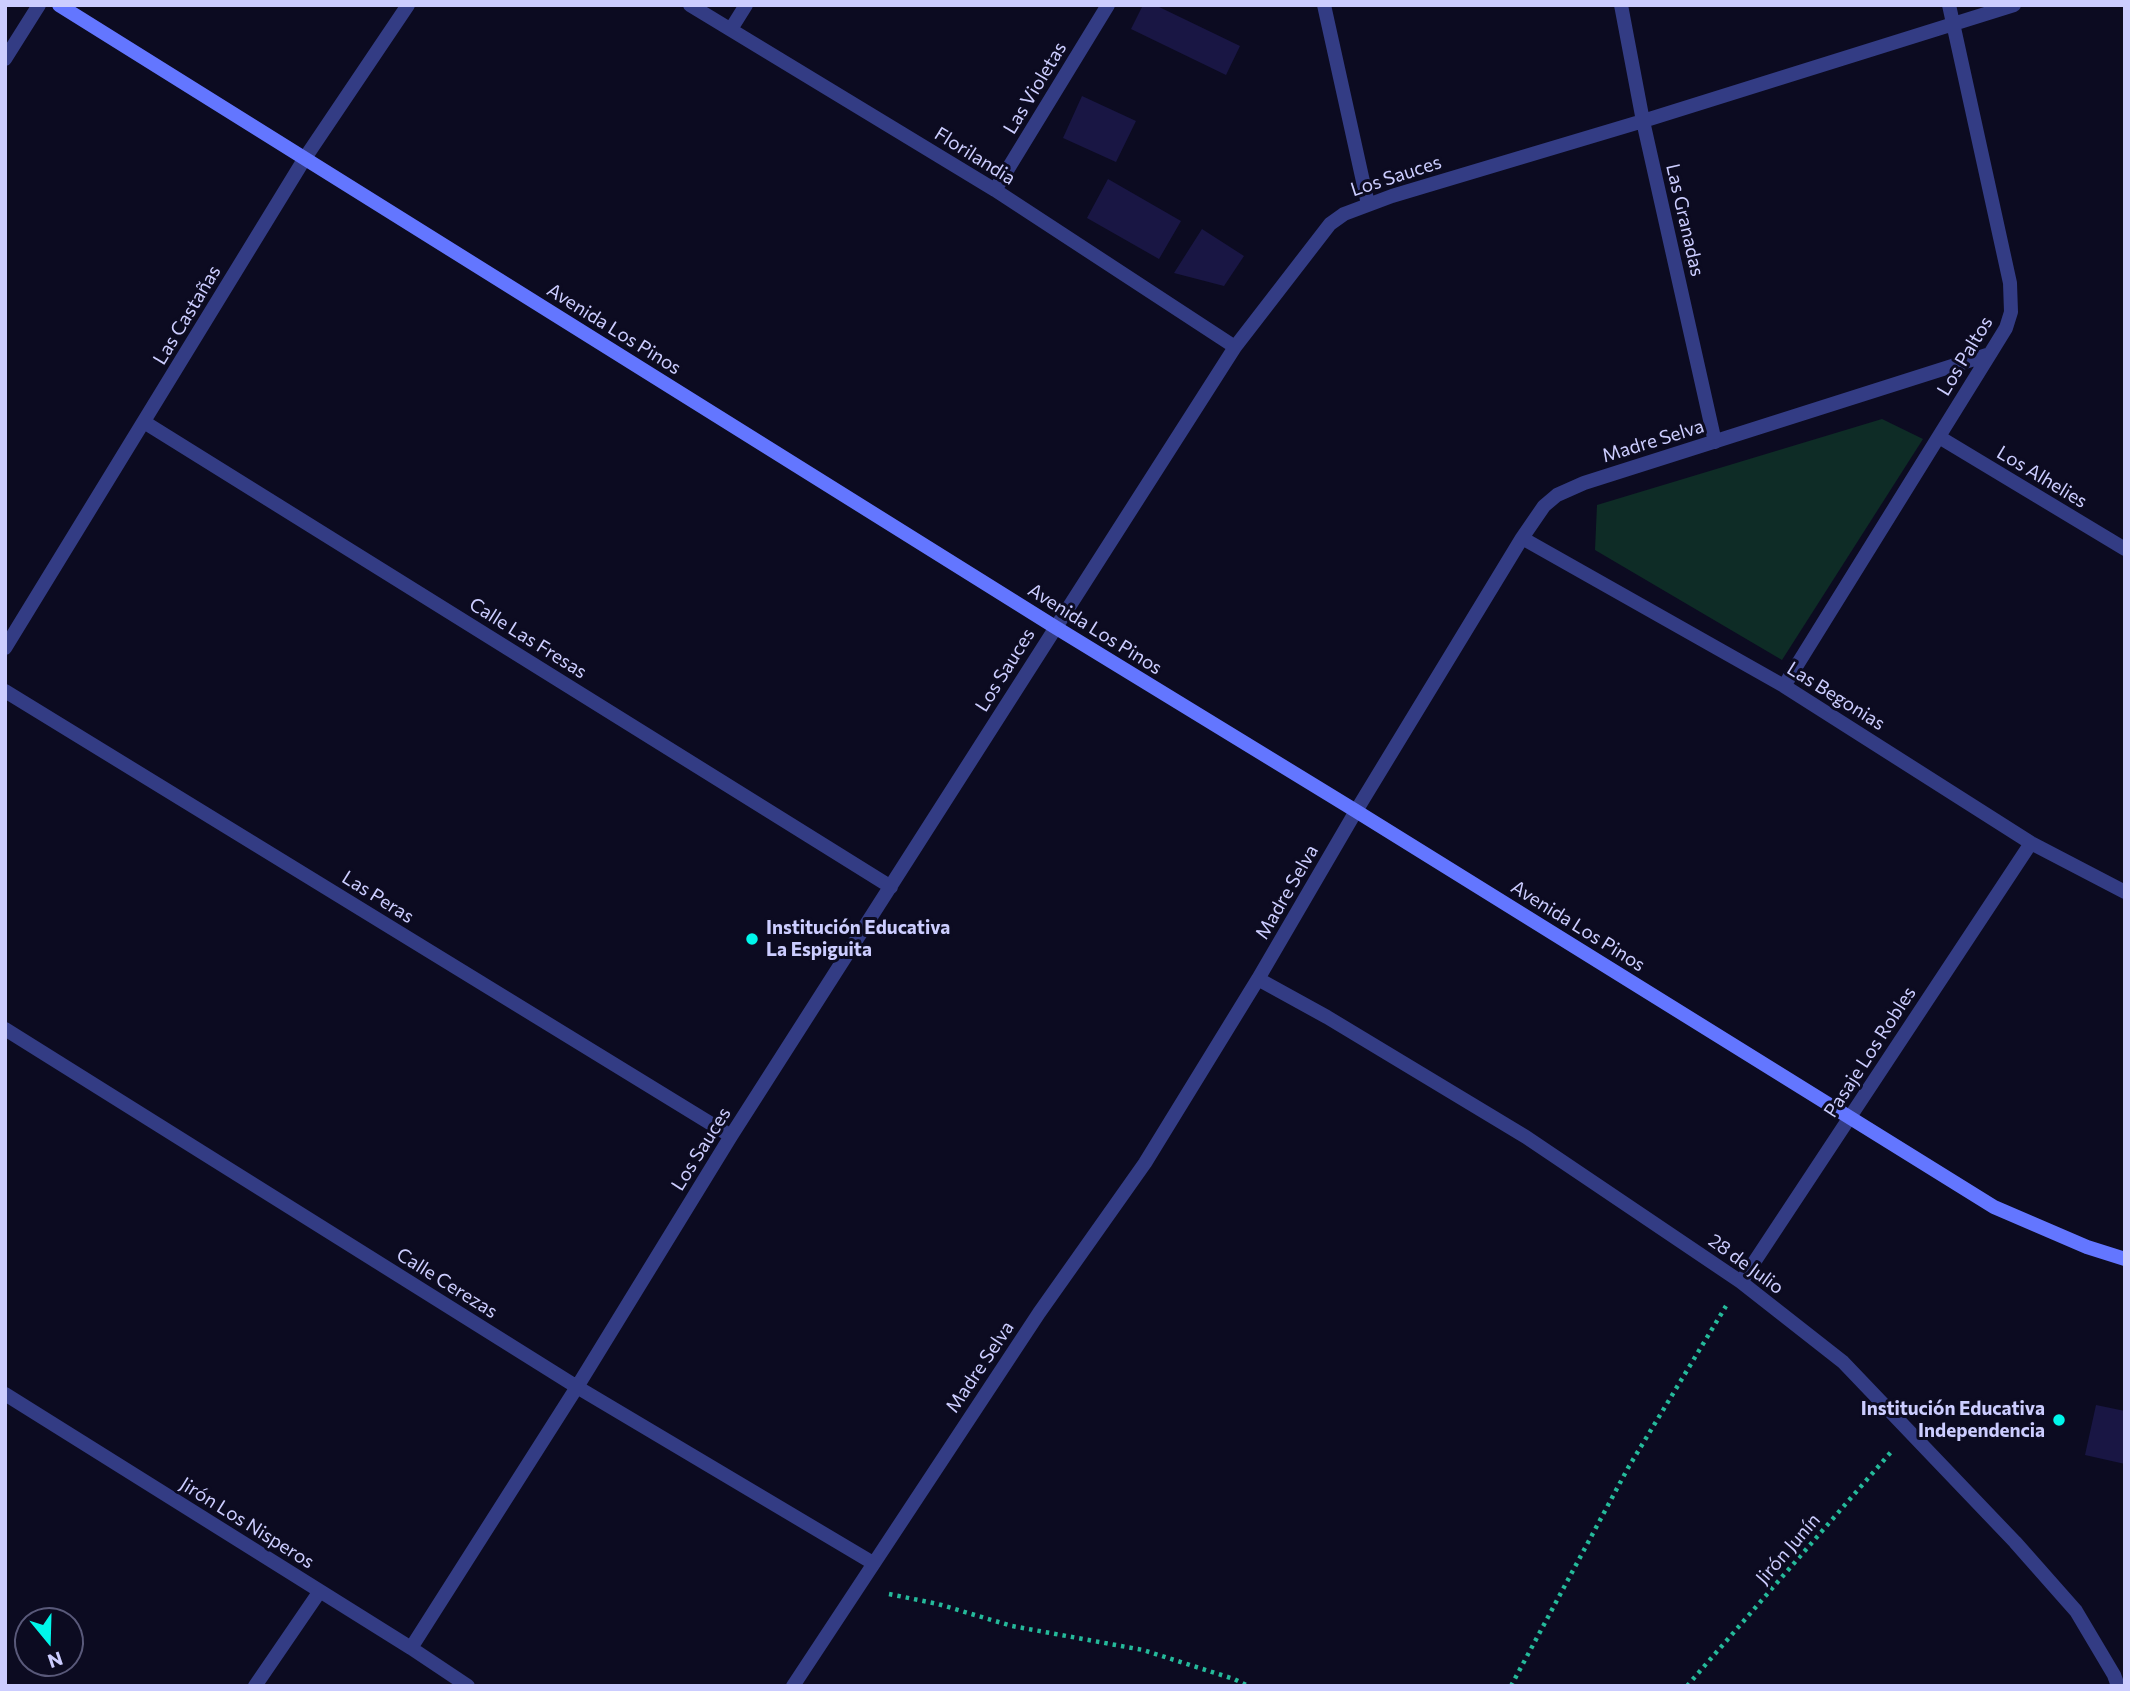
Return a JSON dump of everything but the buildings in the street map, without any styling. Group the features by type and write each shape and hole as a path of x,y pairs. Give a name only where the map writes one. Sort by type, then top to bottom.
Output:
{"street":[{"path":"5,59 39,5"},
{"name":"Avenida Los Pinos","path":"59,5 1055,627 1994,1207 2087,1247 2125,1259"},
{"name":"Las Castañas","path":"5,648 305,159 408,5"},
{"name":"Florilandia","path":"690,5 995,190 1235,347"},
{"path":"731,29 747,5"},
{"name":"Las Violetas","path":"995,190 1108,5"},
{"path":"1324,5 1368,204"},
{"name":"Las Granadas","path":"1621,5 1643,121 1715,442"},
{"name":"Los Paltos","path":"1784,686 1990,354 2011,312 2012,293 1949,5"},
{"name":"Los Sauces","path":"411,1648 578,1387 732,1136 1235,347 1330,224 1344,214 1368,204 2014,5"},
{"name":"Madre Selva","path":"793,1686 1039,1313 1145,1163 1540,511 1557,495 1584,483 1990,354"},
{"name":"Calle Las Fresas","path":"144,422 891,887"},
{"name":"Los Alhelies","path":"1939,437 2125,549"},
{"name":"Las Begonias","path":"1522,538 1784,686 2031,843 2125,892"},
{"name":"Las Peras","path":"5,691 732,1136"},
{"name":"Pasaje Los Robles","path":"1741,1282 2031,843"},
{"name":"28 de Julio","path":"1258,979 1327,1017 1526,1137 1741,1282 1843,1362 2015,1542 2076,1611 2118,1686"},
{"name":"Calle Cerezas","path":"5,1028 578,1387 873,1563"},
{"name":"Jirón Los Nisperos","path":"5,1394 468,1686"},
{"path":"255,1686 320,1591"}],"path":[{"path":"1511,1686 1628,1468 1741,1282"},
{"name":"Jirón Junín","path":"1687,1686 1910,1430"},
{"path":"857,1587 938,1604 1012,1626 1143,1650 1248,1686"}],"green space":[{"path":"1882,419 1923,439 1782,660 1595,550 1597,505"}],"place":[{"name":"Institución Educativa La Espiguita","path":"752,939"},
{"name":"Institución Educativa Independencia","path":"2059,1420"}]}
